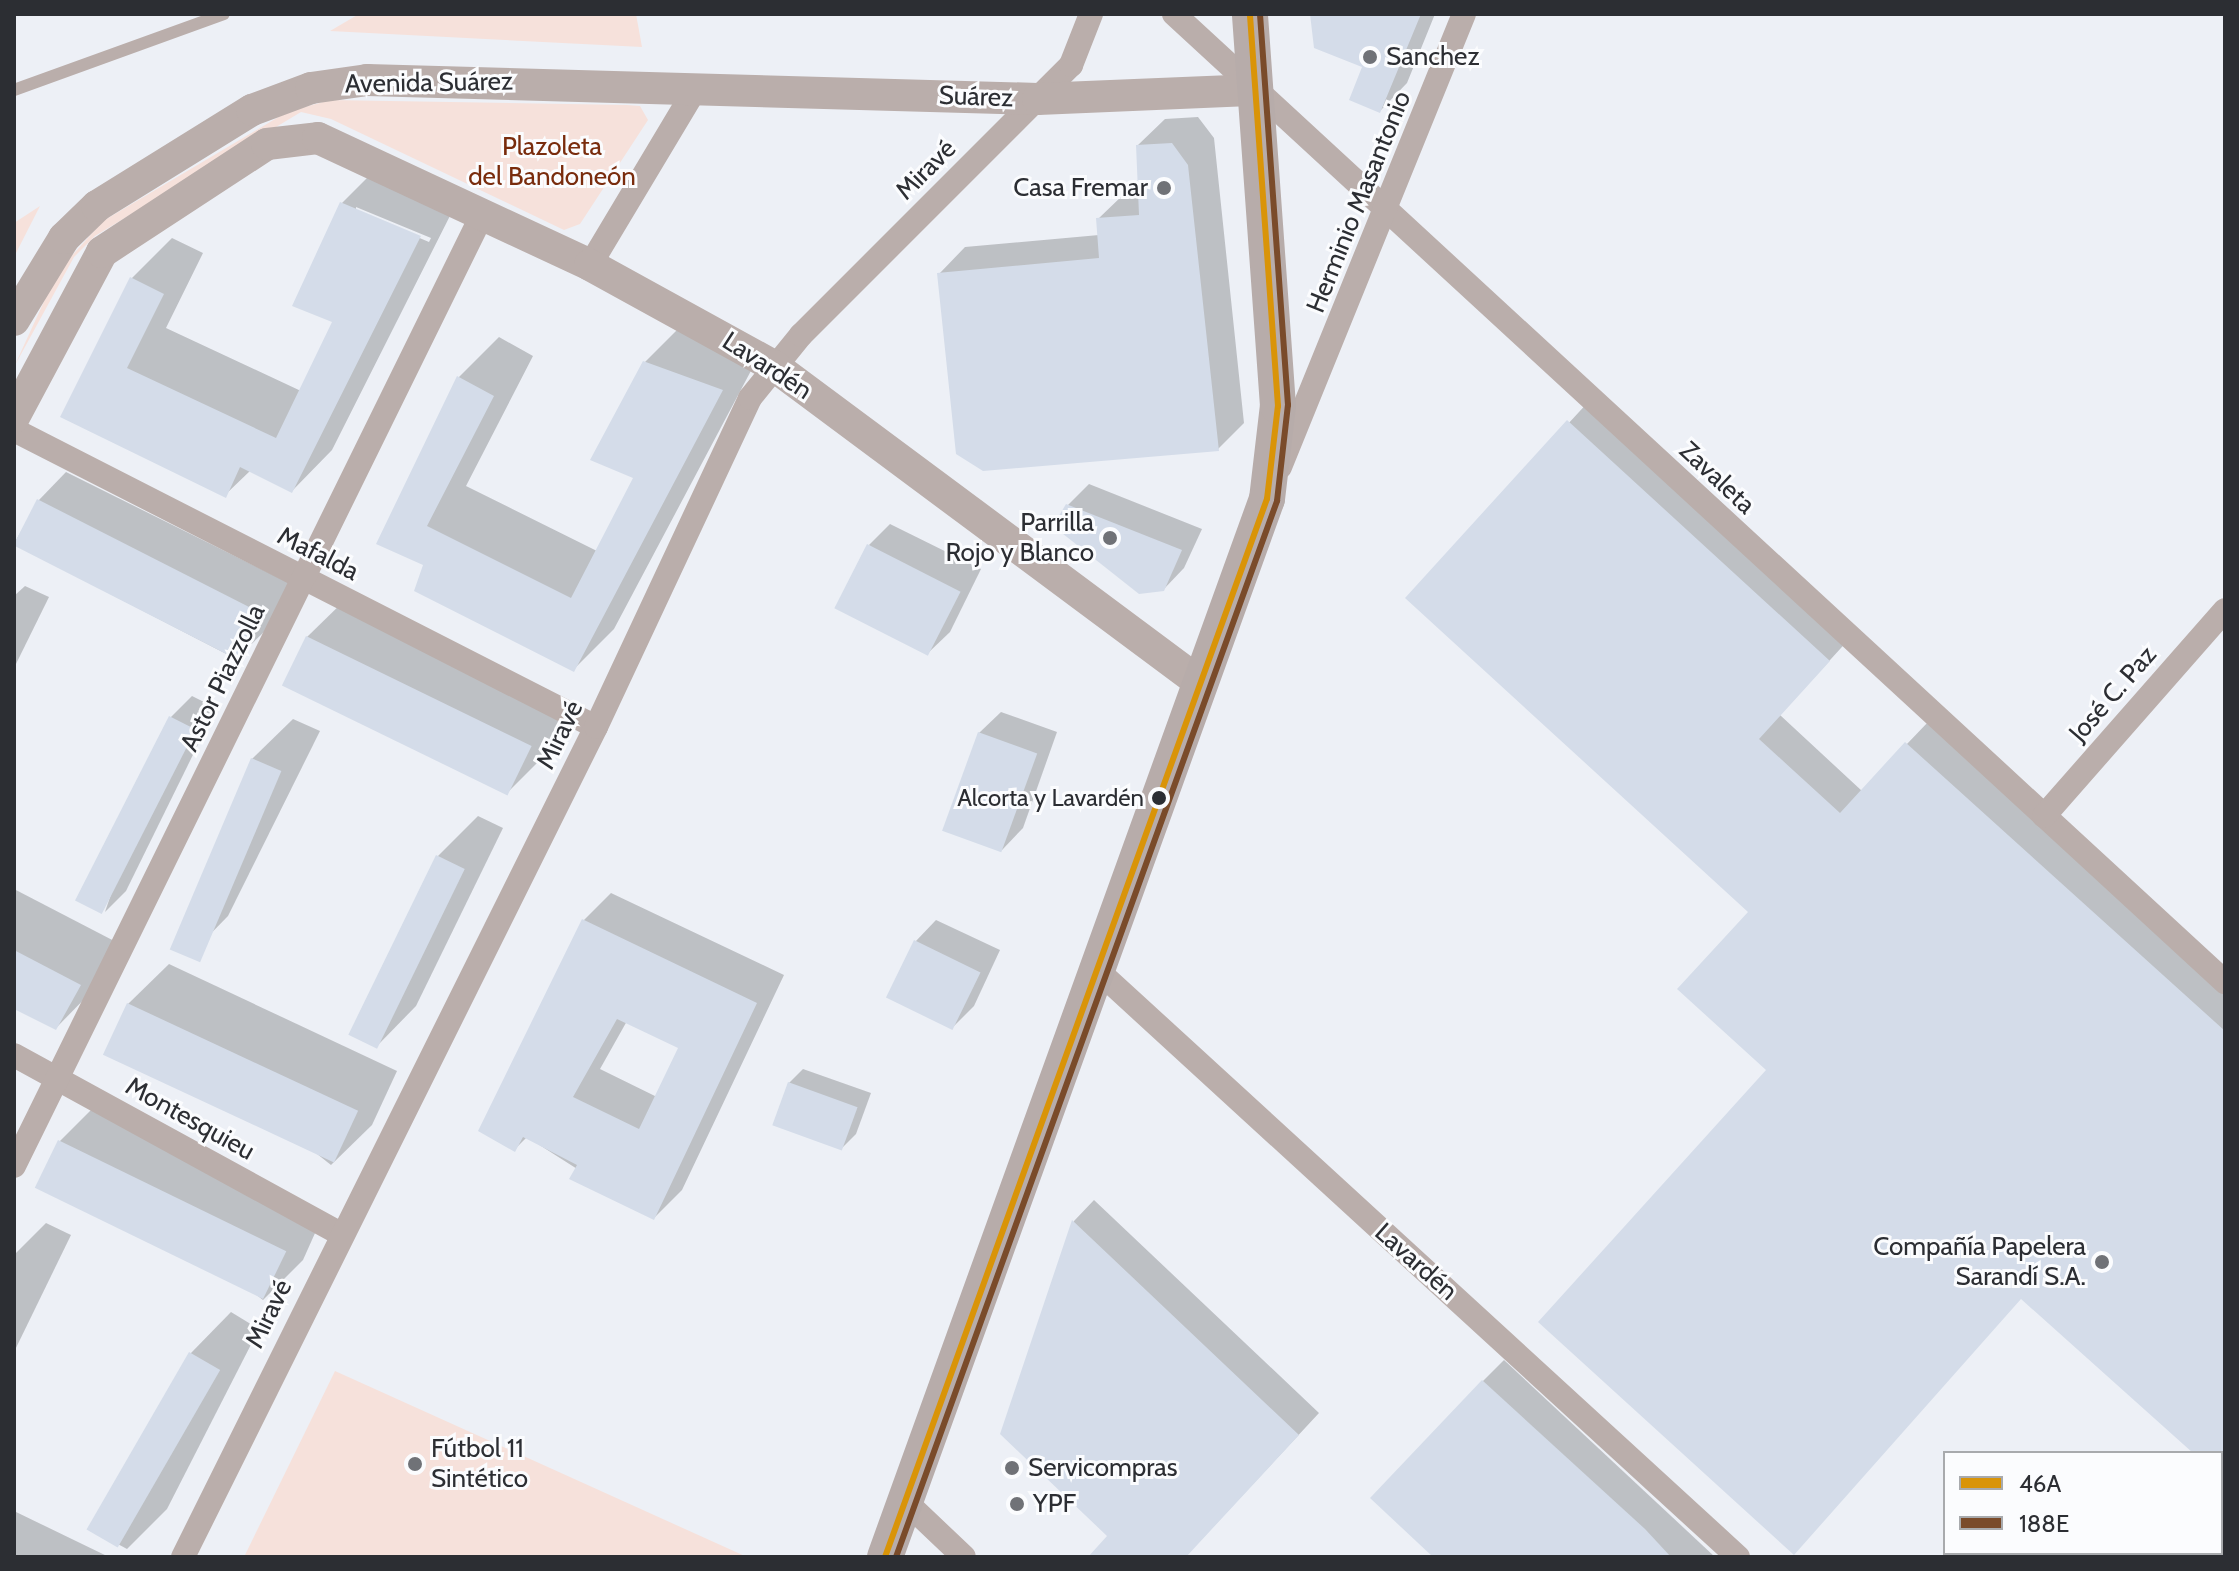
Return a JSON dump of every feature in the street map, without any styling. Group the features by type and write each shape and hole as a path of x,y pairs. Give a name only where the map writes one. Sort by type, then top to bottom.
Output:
{"main road":[{"path":"885,1557 1095,968 1267,499 1278,406 1250,14"}],"street":[{"name":"Miravé","path":"183,1557 339,1233 596,727 750,398 774,366 1071,65 1091,14"},
{"name":"Zavaleta","path":"1174,14 1386,214 2225,982"},
{"name":"Herminio Masantonio","path":"1267,499 1386,214 1464,14"},
{"name":"Avenida Suárez","path":"14,320 64,238 97,206 252,110 311,88 367,80 696,88"},
{"name":"Suárez","path":"696,88 1038,99 1256,90"},
{"path":"590,265 696,88"},
{"name":"Lavardén","path":"14,417 102,252 238,161 287,137 341,144 590,265 774,366 1199,682"},
{"name":"Astor Piazzolla","path":"14,1166 483,213"},
{"name":"Mafalda","path":"14,430 596,727"},
{"name":"José C. Paz","path":"2044,816 2225,610"},
{"name":"Lavardén","path":"1095,968 1738,1557"},
{"name":"Montesquieu","path":"14,1055 339,1233"},
{"path":"905,1501 964,1557"}],"lane":[{"path":"14,90 224,14"}],"green space":[{"path":"359,14 636,14 642,47 330,31"},
{"name":"Plazoleta del Bandoneón","path":"330,100 627,105 640,106 648,120 580,224 564,230 331,119 301,112 95,236 74,257 14,367 58,271 103,221 287,112"},
{"path":"40,206 14,257 14,223"},
{"name":"Fútbol 11 Sintético","path":"335,1371 747,1557 244,1557"}],"building":[{"name":"Sanchez","path":"1310,14 1421,14 1380,113 1349,100 1362,67 1314,48"},
{"path":"1172,143 1188,165 1219,451 983,471 956,454 937,273 1099,258 1096,218 1139,215 1136,145"},
{"path":"340,202 421,236 292,493 240,467 226,498 60,417 130,277 164,294 127,368 276,438 332,322 292,306"},
{"path":"643,361 723,390 574,672 414,591 423,565 376,544 457,376 494,396 427,526 571,598 633,478 590,460"},
{"path":"1567,420 1830,661 1759,739 1840,813 1905,742 2225,1031 2225,1453 2191,1451 2021,1299 1794,1555 1538,1322 1766,1070 1677,989 1748,912 1405,598"},
{"path":"37,499 263,614 240,661 14,546"},
{"name":"Parrilla Rojo y Blanco","path":"1066,504 1182,550 1164,591 1139,594 1053,526"},
{"path":"867,544 961,592 928,656 834,608"},
{"path":"306,636 532,746 507,795 282,685"},
{"path":"169,716 196,730 102,914 75,900"},
{"path":"978,732 1037,754 1001,852 942,831"},
{"path":"251,758 281,771 200,962 170,949"},
{"path":"436,855 465,869 377,1049 348,1035"},
{"path":"582,919 757,1003 654,1220 569,1179 577,1165 523,1137 515,1152 478,1131","holes":["617,1019 678,1048 639,1129 573,1097"]},
{"path":"914,940 981,972 952,1030 886,998"},
{"path":"14,950 81,985 56,1030 14,1009"},
{"path":"127,1003 358,1111 334,1162 103,1055"},
{"path":"788,1082 858,1107 842,1151 772,1125"},
{"path":"58,1140 286,1251 263,1299 35,1188"},
{"path":"1072,1220 1299,1435 1186,1557 1088,1557 1107,1536 1000,1434"},
{"path":"189,1352 220,1370 118,1548 86,1530"},
{"path":"1482,1380 1645,1529 1671,1557 1433,1557 1370,1498"}],"transit line":[{"name":"46A","path":"885,1557 1267,499 1278,406 1250,14"},
{"name":"188E","path":"896,1557 1277,501 1288,405 1260,14"}],"place":[{"name":"Sanchez","path":"1370,57"},
{"name":"Casa Fremar","path":"1164,188"},
{"name":"Parrilla Rojo y Blanco","path":"1110,538"},
{"name":"Alcorta y Lavardén","path":"1159,798"},
{"name":"Compañía Papelera Sarandí S.A.","path":"2102,1262"},
{"name":"Fútbol 11 Sintético","path":"415,1464"},
{"name":"Servicompras","path":"1012,1468"},
{"name":"YPF","path":"1017,1504"}]}
